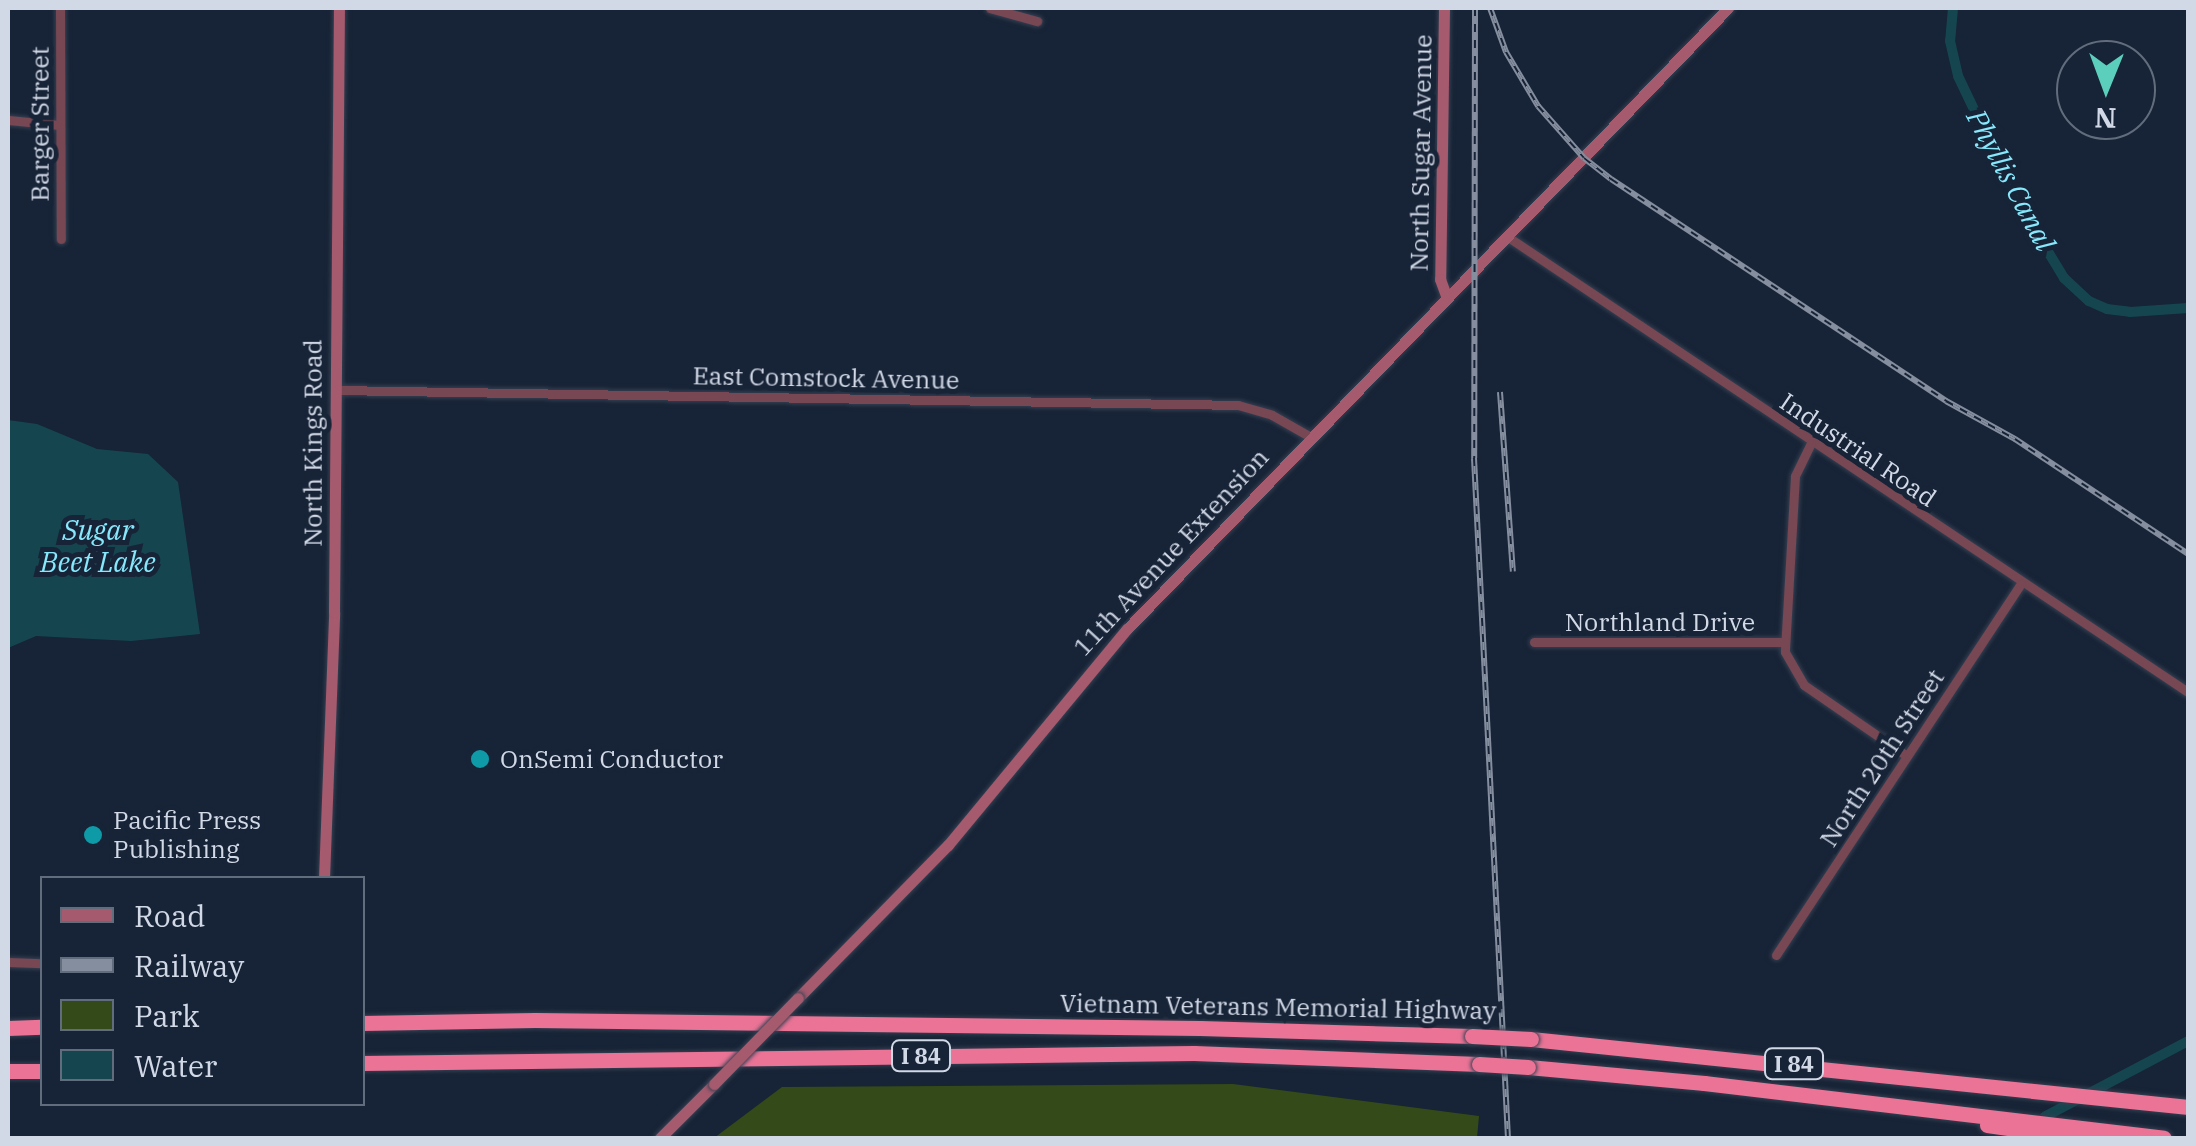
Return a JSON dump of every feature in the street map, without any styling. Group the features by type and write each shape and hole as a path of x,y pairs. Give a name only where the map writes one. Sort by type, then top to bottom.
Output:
{"highway":[{"name":"Vietnam Veterans Memorial Highway","path":"365,1022 535,1020 1180,1028 1472,1036 2188,1103"},
{"path":"8,1028 40,1027"},
{"name":"Vietnam Veterans Memorial Highway","path":"365,1063 1194,1053 1528,1067 1865,1101"},
{"path":"8,1071 40,1070"},
{"path":"1865,1101 2004,1128 2058,1130 2077,1138"},
{"name":"I 84","path":"1865,1101 2020,1119 2058,1130 2164,1138"}],"street":[{"name":"Barger Street","path":"60,8 61,240"},
{"name":"North Kings Road","path":"324,876 334,612 339,8"},
{"path":"990,8 1037,21"},
{"name":"North Sugar Avenue","path":"1444,8 1440,279 1447,298"},
{"name":"11th Avenue Extension","path":"660,1138 948,846 1105,654 1309,436 1728,8"},
{"path":"8,120 60,125"},
{"name":"Industrial Road","path":"1508,237 2188,692"},
{"name":"East Comstock Avenue","path":"336,390 1238,404 1272,415 1309,436"},
{"path":"1811,443 1795,476 1785,652 1804,684 1907,756"},
{"name":"North 20th Street","path":"1776,955 2021,583"},
{"name":"Northland Drive","path":"1534,642 1785,642"},
{"path":"8,962 40,963"}],"green space":[{"path":"1233,1084 1479,1116 1477,1138 714,1138 782,1087"}],"water":[{"name":"Sugar Beet Lake","path":"8,420 37,424 97,449 148,454 178,482 200,634 131,641 36,636 8,648"}],"waterway":[{"name":"Phyllis Canal","path":"1953,8 1950,41 1958,76 2018,202 2064,278 2089,301 2107,309 2130,312 2188,308"},
{"name":"Phyllis Canal","path":"2017,1138 2046,1116 2188,1041"}],"railway":[{"path":"1475,8 1474,458 1508,1138"},
{"path":"1490,8 1506,52 1538,106 1584,158 1946,401 2015,439 2188,554"},
{"path":"1500,392 1513,572"}],"place":[{"name":"OnSemi Conductor","path":"480,759"},
{"name":"Pacific Press Publishing","path":"93,835"}]}
